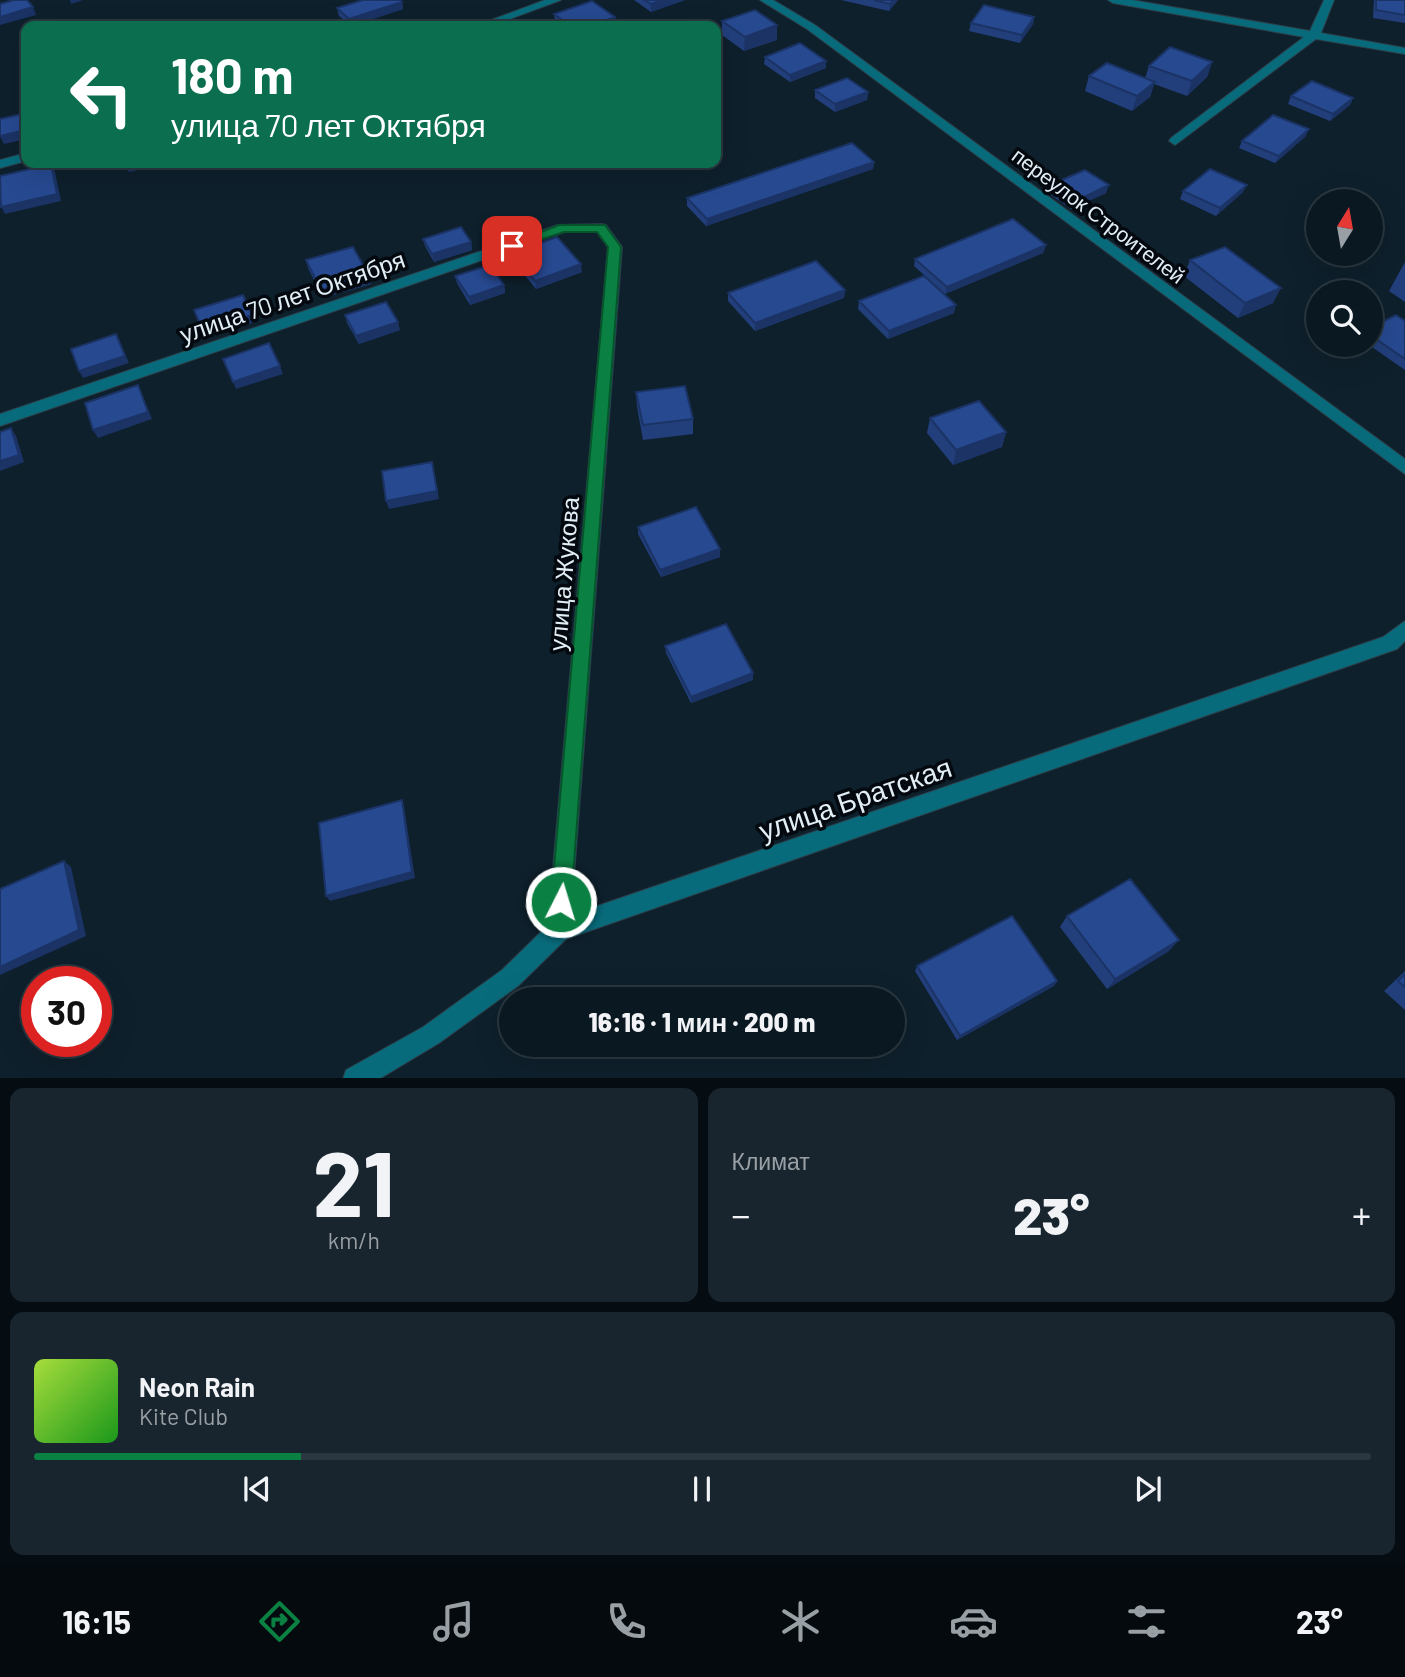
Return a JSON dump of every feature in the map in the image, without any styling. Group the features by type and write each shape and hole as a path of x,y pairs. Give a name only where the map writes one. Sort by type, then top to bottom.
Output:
{"street":[{"path":"495,21 556,0"},
{"name":"переулок Строителей","path":"765,0 811,27 1405,468"},
{"path":"1113,0 1405,51"},
{"path":"1175,141 1314,35 1329,0"},
{"path":"0,164 21,158"},
{"name":"улица 70 лет Октября","path":"0,420 563,228 601,228"},
{"name":"улица Жукова","path":"559,930 615,247 601,228"},
{"name":"улица Братская","path":"357,1078 431,1035 510,978 559,930 1390,643 1405,629"}],"building":[{"path":"27,0 33,7 0,17 0,4"},
{"path":"363,0 402,2 349,19 337,8"},
{"path":"644,0 664,0 651,4"},
{"path":"874,0 893,0 890,4"},
{"path":"1376,0 1405,0 1405,15 1376,10"},
{"path":"592,1 615,17 603,21 564,21 554,14"},
{"path":"984,5 1034,17 1022,35 971,23"},
{"path":"755,10 777,25 745,37 722,21"},
{"path":"800,43 826,61 790,75 765,57"},
{"path":"1170,47 1212,62 1192,81 1149,66"},
{"path":"1107,63 1155,82 1137,96 1089,76"},
{"path":"847,78 868,92 835,104 815,90"},
{"path":"1312,81 1353,98 1333,114 1291,96"},
{"path":"21,114 21,131 0,136 0,119"},
{"path":"1273,115 1309,129 1279,156 1242,141"},
{"path":"852,143 874,162 707,219 687,198"},
{"path":"34,168 52,168 57,194 1,207 0,176"},
{"path":"1210,169 1247,185 1220,208 1183,191"},
{"path":"1085,170 1109,185 1074,202 1050,185"},
{"path":"1013,219 1046,245 947,287 915,259"},
{"path":"461,227 471,242 432,254 423,239"},
{"path":"557,237 581,264 535,281 512,253"},
{"path":"353,247 369,276 321,290 306,260"},
{"path":"1225,247 1281,288 1245,303 1190,260"},
{"path":"816,261 845,290 755,323 728,293"},
{"path":"490,265 504,285 469,297 455,276"},
{"path":"924,276 956,305 889,331 859,301"},
{"path":"243,295 252,315 203,331 194,310"},
{"path":"386,302 398,322 356,336 345,315"},
{"path":"1396,315 1405,321 1405,359 1383,344 1383,322"},
{"path":"116,334 125,356 79,371 71,349"},
{"path":"269,343 280,366 233,382 223,359"},
{"path":"138,385 148,412 93,430 85,403"},
{"path":"685,386 693,419 643,425 636,392"},
{"path":"979,401 1006,432 956,450 930,418"},
{"path":"11,428 19,455 0,461 0,432"},
{"path":"432,462 437,491 386,501 382,471"},
{"path":"696,507 720,549 660,570 638,527"},
{"path":"726,624 753,673 691,697 665,646"},
{"path":"402,800 412,872 326,896 319,823"},
{"path":"64,861 79,930 0,967 0,889"},
{"path":"1130,879 1179,940 1115,979 1067,916"},
{"path":"1012,916 1057,981 960,1036 917,966"},
{"path":"1405,974 1405,987 1398,981"}],"route":[{"path":"512,246 563,228 601,228 615,247 561,902"}]}
